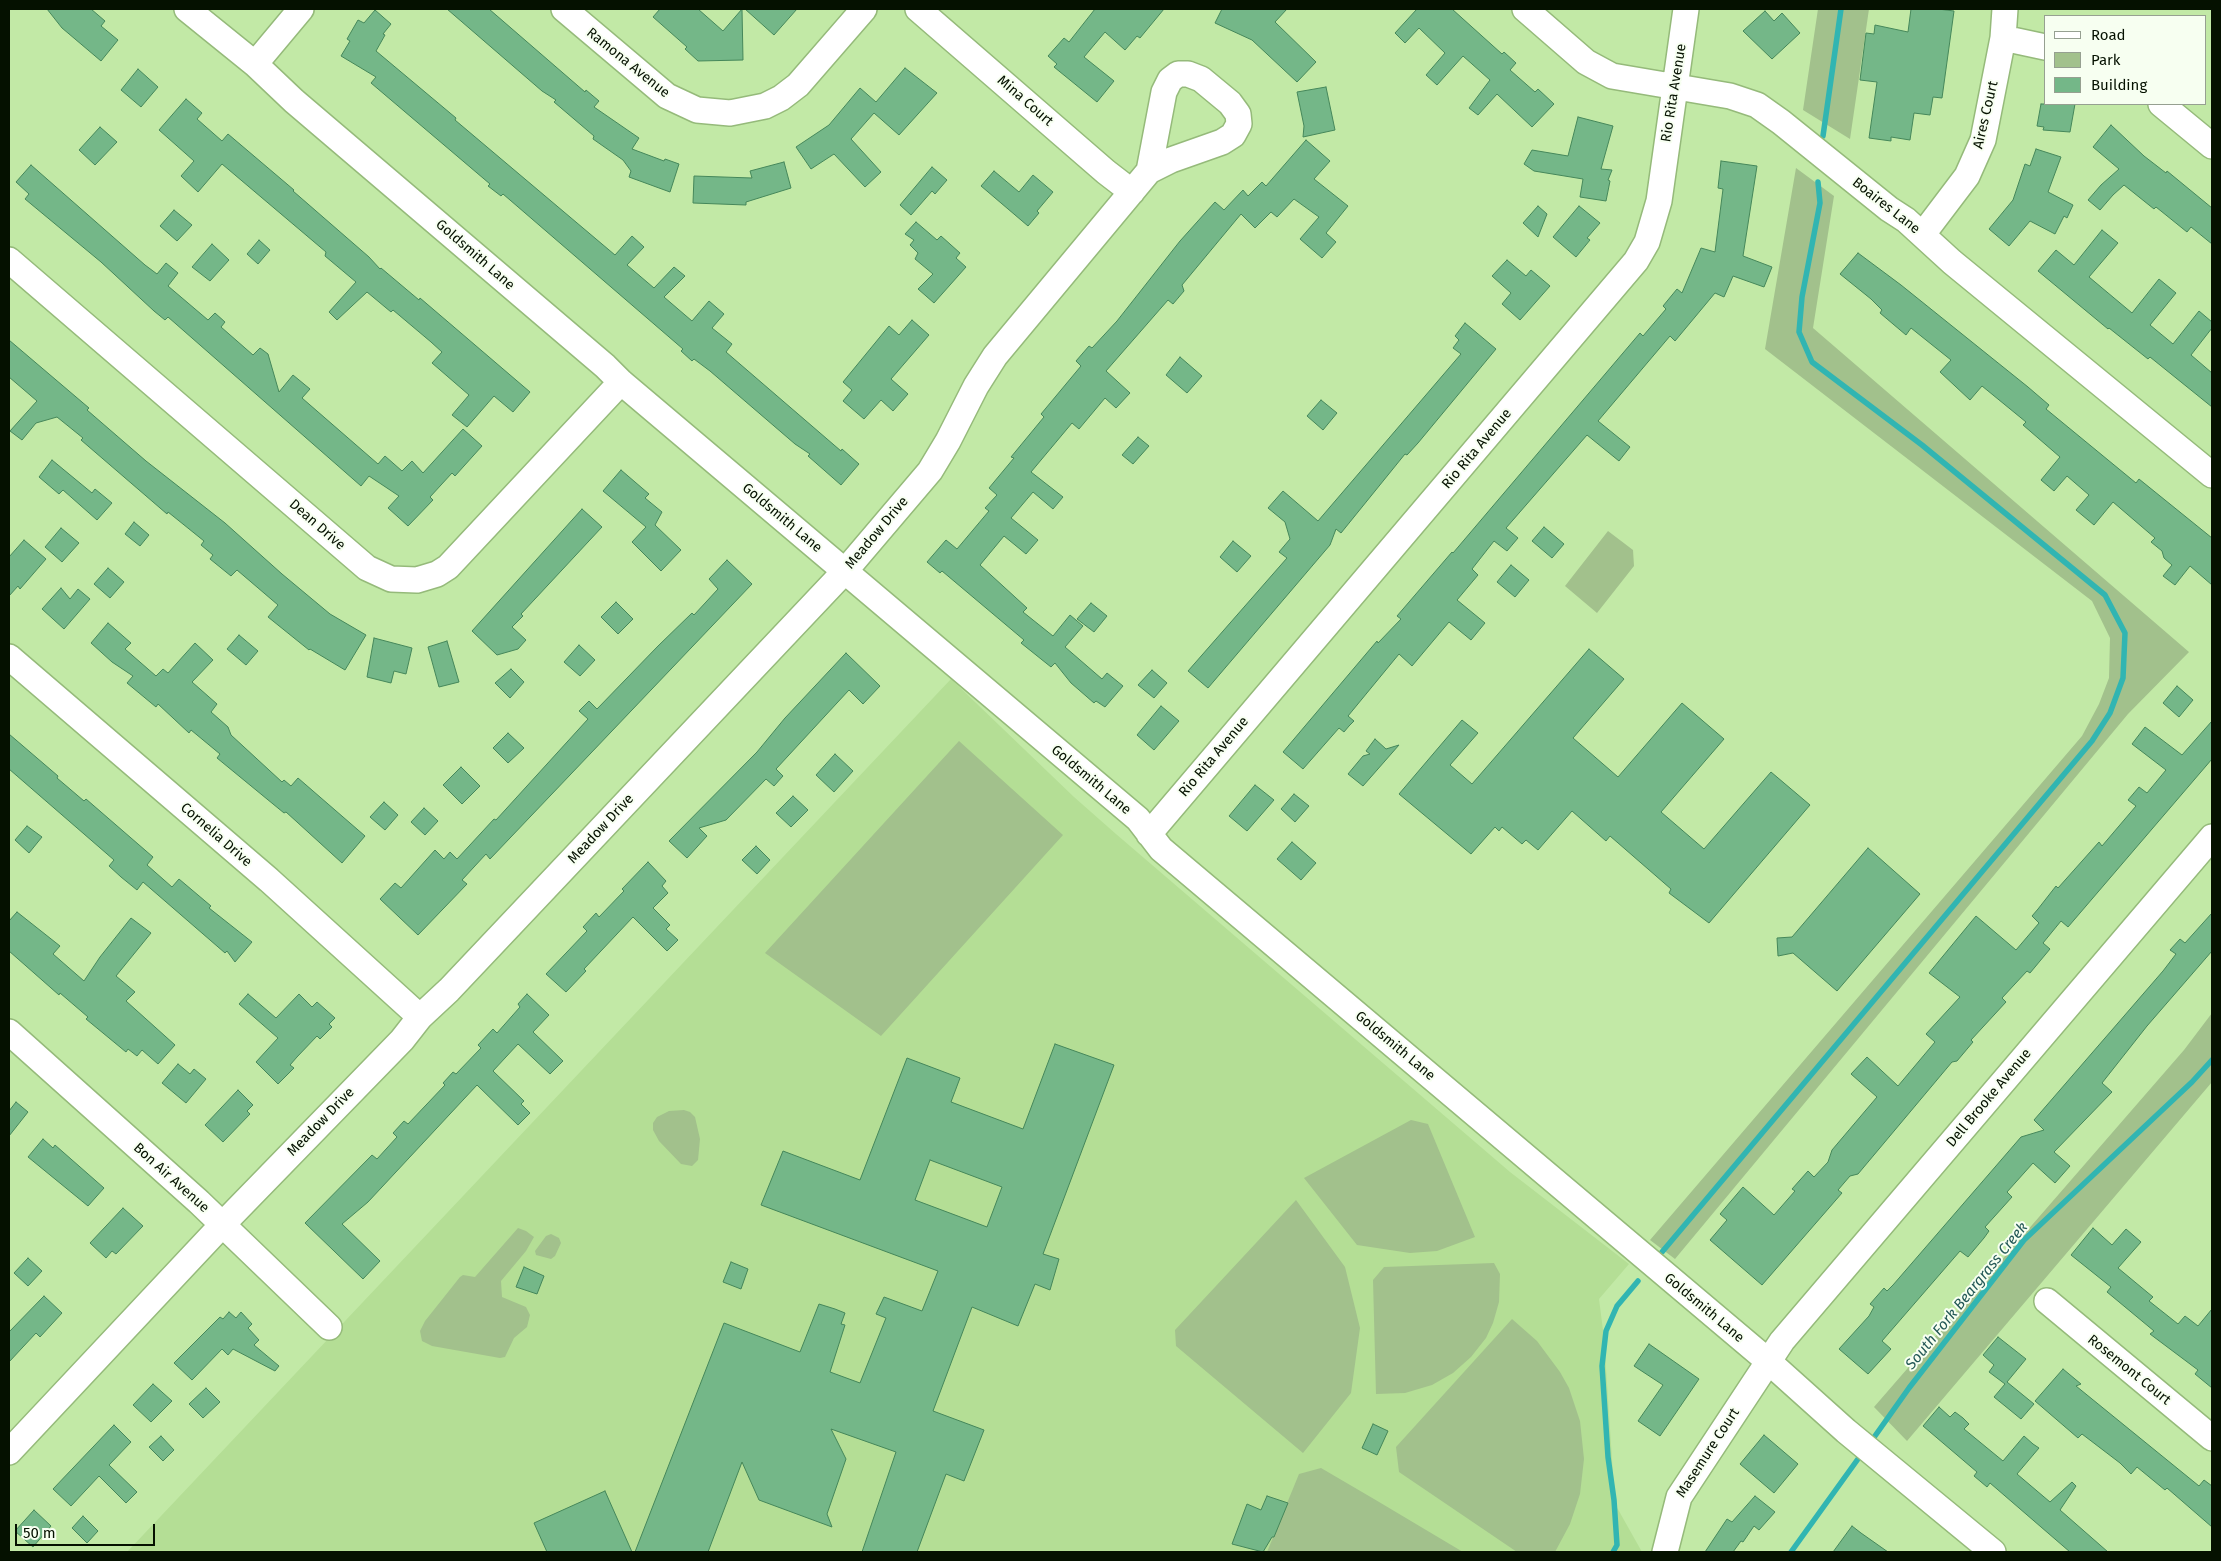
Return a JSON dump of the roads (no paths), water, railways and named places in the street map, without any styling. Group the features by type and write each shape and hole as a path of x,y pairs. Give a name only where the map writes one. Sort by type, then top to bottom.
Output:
{"street":[{"name":"Goldsmith Lane","path":"187,9 255,64 294,101 621,382 1138,819 1161,849 1768,1361 1872,1453 1993,1552"},
{"path":"255,64 301,9"},
{"name":"Ramona Avenue","path":"564,9 667,96 697,110 730,113 748,111 765,106 781,98 798,85 864,9"},
{"name":"Mina Court","path":"918,9 1132,192"},
{"name":"Boaires Lane","path":"1525,9 1572,52 1596,70 1612,76 1730,96 1757,105 1923,234 1952,262 2212,475"},
{"name":"Rio Rita Avenue","path":"1149,834 1636,261 1647,242 1659,202 1686,9"},
{"name":"Aires Court","path":"1923,234 1967,176 1983,140 2003,38 2005,9"},
{"path":"2003,38 2044,48"},
{"path":"2162,105 2212,146"},
{"name":"Meadow Drive","path":"9,1452 222,1225 402,1040 420,1017 449,990 845,571 930,471 948,441 976,386 995,356 1149,171"},
{"name":"Dean Drive","path":"9,260 367,568 391,579 417,580 437,574 448,567 621,382"},
{"name":"Cornelia Drive","path":"9,657 269,880 420,1017"},
{"name":"Dell Brooke Avenue","path":"1768,1361 1782,1341 2212,837"},
{"name":"Bon Air Avenue","path":"9,1032 222,1225 329,1328"},
{"name":"Rosemont Court","path":"2048,1300 2212,1438"},
{"name":"Masemure Court","path":"1665,1552 1678,1496 1768,1361"}],"waterway":[{"path":"1823,136 1841,9"},
{"path":"1662,1252 2092,741 2110,713 2123,678 2125,633 2105,595 1922,445 1812,362 1799,332 1802,297 1820,203 1818,182"},
{"name":"South Fork Beargrass Creek","path":"1870,1443 1909,1388 2024,1240 2192,1082 2212,1060"},
{"path":"1613,1552 1617,1545 1614,1500 1608,1457 1602,1366 1606,1331 1617,1306 1638,1281"},
{"name":"South Fork Beargrass Creek","path":"1791,1552 1863,1452"}]}
